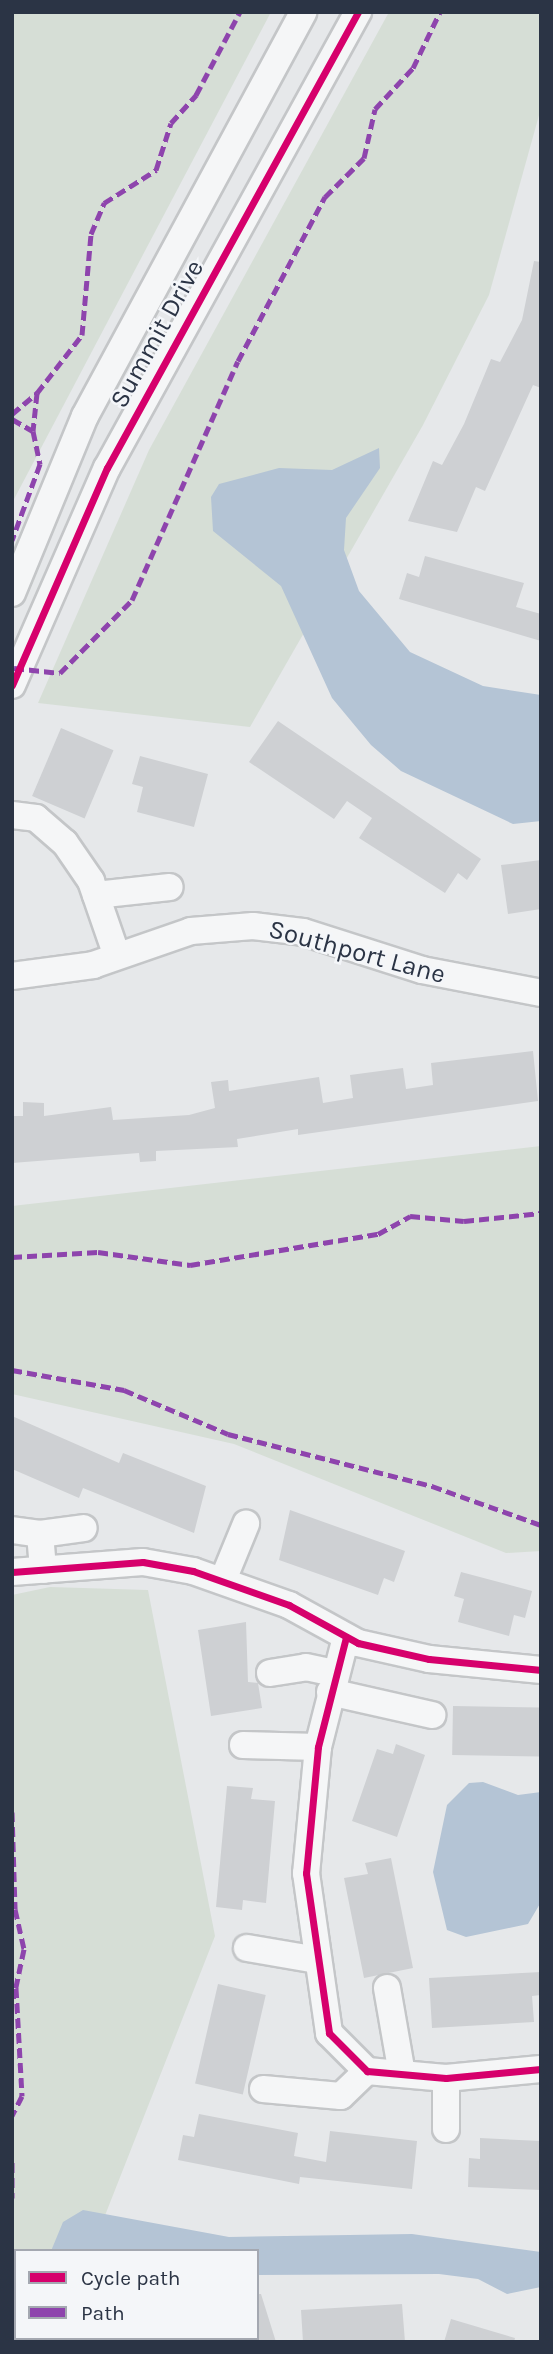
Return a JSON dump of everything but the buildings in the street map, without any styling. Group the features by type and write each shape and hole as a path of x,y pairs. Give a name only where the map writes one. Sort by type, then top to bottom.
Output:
{"street":[{"name":"Summit Drive","path":"12,594 85,416 303,12"},
{"name":"Summit Drive","path":"12,685 107,468 358,12"},
{"path":"12,594 44,607"},
{"path":"12,815 36,818 65,843 96,895 117,956"},
{"path":"96,895 170,887"},
{"name":"Southport Lane","path":"12,976 56,974 191,931 253,926 303,932 422,970 541,993"},
{"path":"223,1580 246,1524"},
{"path":"12,1530 40,1534 84,1528"},
{"path":"40,1534 43,1570"},
{"path":"12,1572 143,1562 223,1580 289,1605 346,1637 429,1659 541,1670"},
{"path":"346,1637 318,1748 306,1873 329,2033 367,2071 446,2078 541,2069"},
{"path":"270,1673 306,1667 333,1683 432,1715"},
{"path":"243,1745 318,1748"},
{"path":"247,1948 317,1960"},
{"path":"387,1988 402,2074"},
{"path":"263,2089 341,2096 367,2071"},
{"path":"446,2078 446,2129"}],"shaded area":[{"path":"12,12 271,12 12,503"},
{"path":"389,12 541,12 541,108 489,295 423,425 250,727 38,703 149,450"},
{"path":"541,1146 541,1551 506,1553 234,1444 12,1394 12,1206"},
{"path":"50,1587 148,1590 215,1936 92,2249 14,2249 14,2340 33,2340 12,2342 12,1595"}],"water":[{"path":"379,448 380,468 346,518 344,550 359,591 410,652 483,686 541,695 541,821 513,824 401,771 371,745 332,698 281,586 213,531 211,497 219,484 279,468 332,470"},
{"path":"483,1782 518,1795 541,1792 541,1902 528,1924 466,1937 447,1930 433,1872 447,1805 469,1783"},
{"path":"83,2210 229,2237 412,2234 541,2252 541,2287 507,2294 478,2279 439,2274 259,2275 259,2249 52,2249 63,2222"}],"marked path":[{"path":"37,393 82,335 91,234 104,203 156,170 171,123 196,95 240,12"},
{"path":"14,668 60,673 132,600 238,361 325,197 364,158 375,109 413,68 440,12"},
{"path":"12,414 37,393 33,431"},
{"path":"12,419 33,431 40,464 12,540"},
{"path":"12,1257 98,1252 190,1265 378,1234 410,1216 464,1221 541,1213"},
{"path":"12,1370 124,1390 228,1434 432,1486 541,1525"},
{"path":"12,1812 15,1909 24,1949 16,1988 22,2096 12,2116"},
{"path":"12,2162 12,2198"}],"cycle path":[{"path":"12,685 107,468 358,12"},
{"path":"12,1572 143,1562 193,1571 289,1605 358,1643 429,1659 541,1670"},
{"path":"346,1637 318,1747 306,1873 329,2033 367,2071 446,2078 541,2069"}]}
